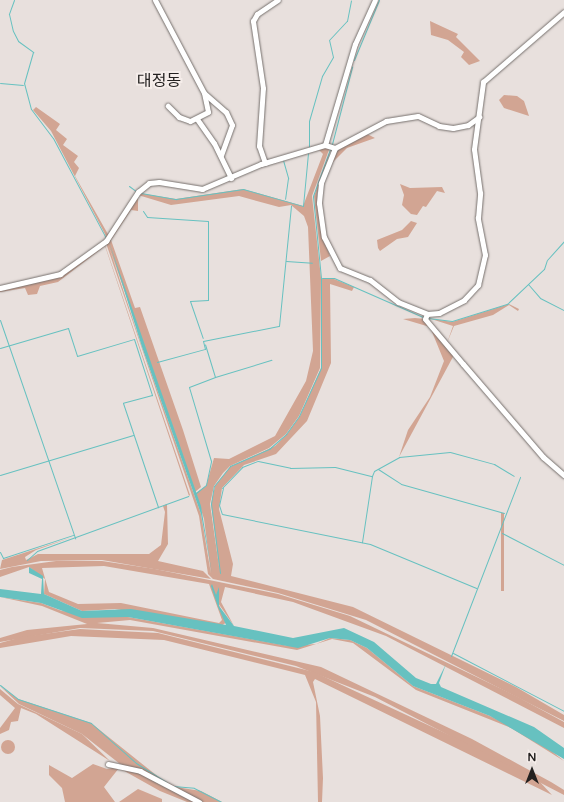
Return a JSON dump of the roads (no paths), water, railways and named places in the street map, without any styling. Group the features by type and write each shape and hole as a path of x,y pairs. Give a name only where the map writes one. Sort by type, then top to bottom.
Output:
{"street":[{"path":"155,0 204,93 208,112 197,119 190,121 179,118 168,106"},
{"path":"265,163 259,146 263,88 253,21 257,14 278,0"},
{"path":"325,145 354,44 375,0"},
{"path":"479,117 468,125 453,128 439,126 418,116 386,121 335,148 318,195 321,228 332,257 340,268 370,280 398,302 427,314 439,313 464,300 479,281 486,251 478,218 480,193 474,149 487,76 564,12"},
{"path":"204,93 226,112 232,125 221,155"},
{"path":"197,119 221,155 231,178"},
{"path":"0,288 60,274 106,241 138,192 149,184 159,182 198,189 231,178 265,163 325,145 335,148"},
{"path":"427,314 426,319 463,364 543,457 564,476"},
{"path":"108,764 140,771 199,802"}],"water":[{"path":"109,242 201,506 212,574 201,514 142,347"},
{"path":"29,567 43,576 44,594 82,611 131,609 226,625 218,607 211,586 212,584 216,595 219,587 219,606 234,626 293,638 344,628 374,642 416,678 431,684 436,684 446,664 439,683 441,687 534,727 564,748 564,759 490,716 413,686 367,648 350,640 330,638 298,648 128,617 82,618 41,603 0,597 0,589 41,594 42,579 29,573"}],"waterway":[{"path":"14,0 9,14 13,31 18,41 33,52 24,83 31,109 53,138 106,238"},
{"path":"309,147 309,121 322,76 333,57 329,40 347,21 351,0"},
{"path":"354,60 379,0"},
{"path":"332,144 352,67"},
{"path":"0,83 23,85"},
{"path":"220,573 211,504 214,486 230,466 269,449 286,434 299,416 321,368 321,278 313,196 330,149"},
{"path":"141,193 176,199 243,189 303,206 308,153"},
{"path":"283,160 288,178 285,199"},
{"path":"129,186 136,191"},
{"path":"157,362 205,349 203,341 279,326 291,206"},
{"path":"143,211 147,217 208,221 208,300 190,301 203,338"},
{"path":"428,318 452,321 507,304 544,269 547,260 564,241"},
{"path":"286,261 312,263"},
{"path":"322,278 334,278 423,317"},
{"path":"528,284 540,298 564,310"},
{"path":"0,320 75,538"},
{"path":"0,348 68,328 77,356 134,339 152,395 123,403 158,507"},
{"path":"196,493 206,485 211,461 189,387 215,377 205,344"},
{"path":"215,377 271,360"},
{"path":"0,475 133,435"},
{"path":"372,476 374,471 399,457 450,452 494,464 514,476"},
{"path":"222,488 242,467 258,461 290,468 335,467 372,476 362,542"},
{"path":"378,469 401,484 504,513"},
{"path":"451,656 520,477"},
{"path":"223,488 219,505 222,514 370,544 476,588"},
{"path":"27,560 37,551 188,496"},
{"path":"502,533 564,565"},
{"path":"0,552 3,558 73,535"},
{"path":"453,653 564,711"},
{"path":"0,685 18,699 91,723 136,763 167,782"},
{"path":"173,786 194,788 222,802"}],"district":[{"name":"대정동","path":"159,81"}]}
